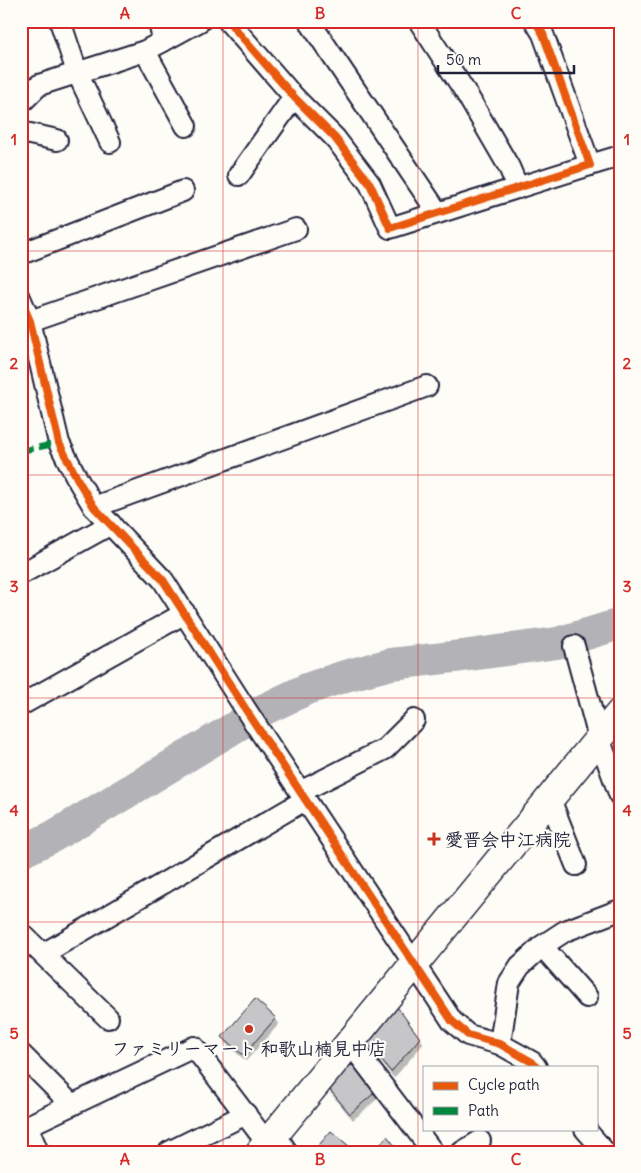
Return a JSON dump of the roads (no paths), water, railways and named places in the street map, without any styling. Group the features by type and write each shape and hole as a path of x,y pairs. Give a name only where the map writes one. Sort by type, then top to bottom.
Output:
{"street":[{"path":"60,21 77,72 110,142"},
{"path":"159,21 163,41"},
{"path":"21,103 39,85 145,51 200,21"},
{"path":"228,21 294,97 335,138 370,184 390,228 620,156"},
{"path":"309,21 438,213"},
{"path":"419,21 466,93 509,167 518,188"},
{"path":"535,21 543,34 590,165"},
{"path":"145,51 186,126"},
{"path":"239,176 294,97"},
{"path":"21,132 57,140"},
{"path":"21,254 183,191"},
{"path":"30,321 296,229"},
{"path":"21,300 30,321 59,443 94,507 163,580 252,719 452,1022 468,1035 500,1044 532,1062 535,1066"},
{"path":"94,507 427,386"},
{"path":"21,574 111,524"},
{"path":"21,705 185,613"},
{"path":"574,646 599,738 620,796"},
{"path":"38,1152 24,1128 194,1047 272,1145 350,1042 620,713"},
{"path":"43,954 303,796 385,749 414,720"},
{"path":"550,799 576,865"},
{"path":"500,1044 509,983 520,966 542,946 565,931 620,910"},
{"path":"21,933 108,1018"},
{"path":"542,946 587,997"},
{"path":"350,1042 433,1152"},
{"path":"21,1054 72,1105"},
{"path":"169,1152 246,1114"},
{"path":"586,1130 605,1152"},
{"path":"462,1152 480,1141"}],"waterway":[{"path":"21,852 52,837 265,709 307,689 345,676 391,664 557,643 620,624"}],"place":[{"name":"愛晋会中江病院","path":"434,839"},
{"name":"ファミリーマート 和歌山楠見中店","path":"249,1029"}]}
